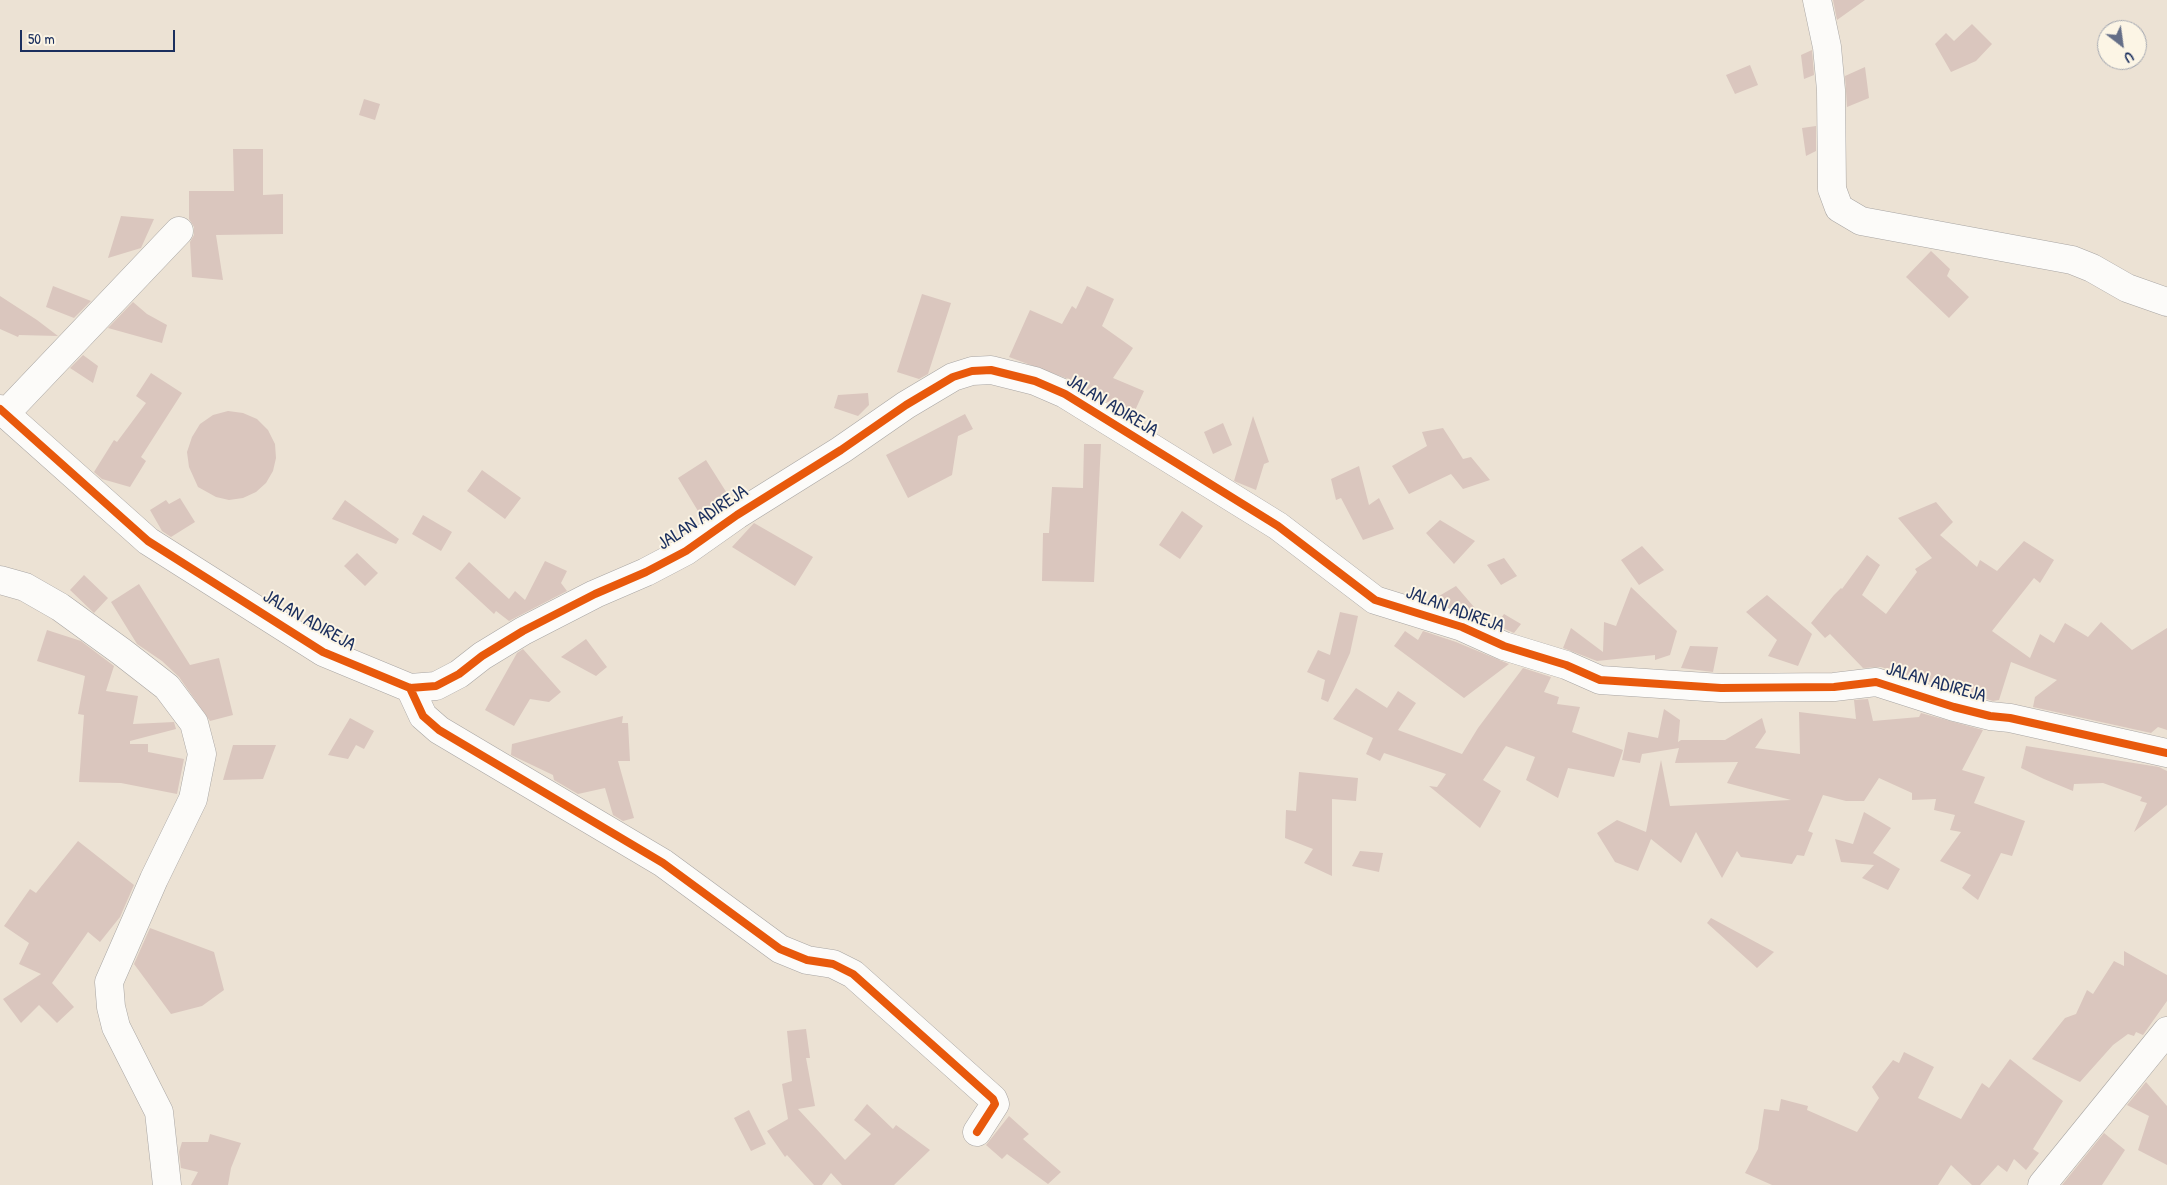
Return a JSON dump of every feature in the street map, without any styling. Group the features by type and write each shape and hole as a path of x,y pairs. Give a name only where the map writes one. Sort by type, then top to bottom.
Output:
{"street":[{"path":"1817,0 1827,47 1831,90 1832,189 1839,208 1861,221 2072,260 2092,268 2126,288 2167,302"},
{"path":"3,412 179,230"},
{"name":"JALAN ADIREJA","path":"3,412 148,541 323,652 410,688 436,686 459,674 482,656 523,631 594,594 646,572 686,551 737,515 952,377 991,370 1035,381 1065,394 1278,526 1375,600 1462,627 1504,646 1566,665 1600,680 1721,688 1834,687 1876,682 1990,716 2010,718 2167,753"},
{"path":"0,580 25,588 60,607 122,652 167,687 194,723 202,754 193,799 154,879 109,982 110,1007 116,1028 159,1112 167,1185"},
{"path":"410,688 423,716 439,730 663,863 790,955 833,964 853,974 993,1100 995,1104 977,1132"},
{"path":"2042,1185 2167,1031"}],"building":[{"path":"1833,0 1865,0 1837,20"},
{"path":"1972,24 1992,44 1976,61 1951,72 1935,44 1946,33 1954,41"},
{"path":"1812,50 1814,75 1804,79 1801,55"},
{"path":"1750,65 1758,85 1735,94 1726,75"},
{"path":"1865,67 1869,98 1847,107 1845,76"},
{"path":"364,99 380,104 375,120 359,115"},
{"path":"1816,126 1816,151 1806,156 1802,128"},
{"path":"233,149 263,149 263,195 283,194 283,234 216,235 223,280 192,277 190,242 194,235 194,227 189,219 189,191 234,191"},
{"path":"121,216 154,219 141,248 108,258"},
{"path":"1931,251 1950,269 1947,276 1969,297 1949,318 1906,277"},
{"path":"53,286 91,301 74,318 46,307"},
{"path":"1087,286 1114,299 1102,326 1133,348 1113,378 1144,391 1132,417 1071,380 1009,357 1030,310 1062,324 1072,306 1076,309"},
{"path":"922,294 951,303 928,374 919,379 897,372"},
{"path":"0,296 58,336 19,335 18,337 0,329"},
{"path":"133,302 147,314 167,325 162,343 108,328"},
{"path":"83,355 98,366 93,383 70,368"},
{"path":"151,373 182,393 141,457 146,461 130,487 102,479 94,472 114,440 117,442 146,403 136,396"},
{"path":"868,393 869,405 858,416 834,408 838,395"},
{"path":"228,411 243,413 257,419 268,430 275,444 276,458 273,471 266,483 256,492 243,498 229,500 216,497 198,487 189,467 187,452 192,437 200,424 213,415"},
{"path":"965,414 973,429 958,436 952,475 908,498 886,455"},
{"path":"1253,416 1269,462 1264,464 1256,490 1234,481"},
{"path":"1223,423 1232,445 1213,454 1204,432"},
{"path":"1443,428 1463,459 1471,457 1490,480 1463,489 1451,474 1409,494 1392,466 1427,446 1422,432"},
{"path":"1084,444 1101,444 1094,582 1042,581 1043,533 1049,533 1052,487 1083,488"},
{"path":"706,460 730,498 701,516 678,478"},
{"path":"1359,466 1369,505 1379,498 1394,529 1363,540 1341,498 1336,500 1331,479"},
{"path":"482,470 521,498 505,519 467,491"},
{"path":"180,498 195,522 171,537 162,531 150,510 166,500 169,504"},
{"path":"345,500 399,539 396,544 332,519"},
{"path":"1936,502 1953,522 1940,535 1977,567 1980,560 1997,571 2024,541 2054,560 2040,583 2034,578 1992,631 2030,658 2040,634 2054,643 2065,623 2088,637 2101,622 2132,650 2167,628 2167,730 2158,727 2151,733 2033,707 2035,697 2057,680 2011,662 1999,700 1993,701 1881,667 1863,668 1830,634 1825,638 1811,623 1834,595 1842,589 1867,555 1880,565 1862,595 1886,614 1917,572 1915,569 1932,558 1898,518"},
{"path":"1182,511 1203,526 1180,559 1159,545"},
{"path":"423,515 452,532 441,551 412,534"},
{"path":"1440,520 1475,541 1454,564 1426,533"},
{"path":"754,523 813,557 795,586 732,547"},
{"path":"1642,546 1664,570 1639,585 1621,560"},
{"path":"357,553 378,573 365,586 344,566"},
{"path":"1504,558 1517,576 1501,585 1487,565"},
{"path":"545,561 567,571 561,583 567,591 509,621 496,611 494,614 455,578 469,562 509,599 515,591 525,600"},
{"path":"84,575 108,598 94,613 70,590"},
{"path":"139,584 190,665 219,658 233,715 210,721 179,677 162,661 137,644 111,602"},
{"path":"1456,586 1486,621 1436,603 1434,599"},
{"path":"1631,587 1677,631 1670,655 1655,660 1655,655 1597,661 1563,648 1571,628 1603,652 1604,622 1616,626"},
{"path":"1767,595 1812,634 1798,666 1768,656 1777,640 1746,612"},
{"path":"1340,612 1358,616 1350,653 1328,702 1321,699 1325,680 1307,672 1318,650 1330,655"},
{"path":"1504,614 1521,624 1514,633 1496,625"},
{"path":"47,630 81,641 114,666 106,691 138,696 133,724 174,722 176,729 130,741 130,744 148,744 148,752 184,759 177,794 121,783 79,782 84,715 78,714 85,676 37,661"},
{"path":"1405,631 1418,640 1423,631 1456,642 1509,664 1464,698 1394,646"},
{"path":"586,639 607,667 596,676 561,657"},
{"path":"1690,646 1718,647 1713,672 1681,668"},
{"path":"523,649 561,692 549,702 530,699 514,726 485,710 517,653"},
{"path":"1523,668 1551,677 1544,692 1559,697 1557,704 1580,707 1572,732 1623,750 1614,777 1568,768 1558,798 1526,780 1535,757 1506,746 1483,780 1501,791 1480,828 1429,786 1437,787 1446,774 1384,753 1380,761 1366,754 1373,738 1333,719 1356,688 1387,708 1398,691 1416,703 1398,730 1462,754 1478,728"},
{"path":"1868,699 1873,721 1919,717 1921,713 1983,730 1962,770 1985,777 1974,803 2025,821 2012,856 2001,853 1978,900 1962,888 1971,875 1940,861 1961,832 1950,830 1955,815 1934,810 1936,799 1912,800 1912,793 1879,778 1864,801 1846,801 1823,795 1808,831 1813,833 1804,856 1797,855 1792,864 1741,857 1737,851 1722,878 1696,832 1681,863 1651,839 1638,871 1615,862 1597,833 1617,820 1646,832 1661,760 1670,806 1791,800 1727,783 1738,762 1675,763 1679,748 1642,754 1640,763 1622,760 1628,732 1658,738 1664,709 1680,720 1678,742 1681,740 1725,740 1762,718 1766,732 1755,748 1800,754 1799,712 1856,719 1854,700"},
{"path":"623,716 622,723 628,723 630,761 618,761 634,818 623,821 613,815 605,788 578,794 554,780 553,775 511,755 512,744"},
{"path":"350,718 374,731 364,749 356,745 348,759 328,755"},
{"path":"233,745 276,745 263,779 223,780"},
{"path":"2026,746 2159,767 2167,771 2167,805 2134,832 2147,803 2140,801 2142,797 2103,783 2074,784 2073,791 2044,779 2021,768"},
{"path":"1299,772 1358,778 1356,801 1332,799 1332,876 1304,863 1313,849 1285,838 1286,810 1296,811"},
{"path":"1864,812 1891,828 1873,853 1900,869 1888,890 1862,878 1874,865 1841,862 1835,839 1853,844"},
{"path":"78,841 134,885 120,917 100,942 88,932 52,983 74,1007 57,1023 39,1005 21,1023 3,999 41,974 19,964 29,943 4,926 30,889 36,893"},
{"path":"1360,851 1383,853 1379,872 1352,866"},
{"path":"1711,918 1774,952 1757,968 1707,923"},
{"path":"150,928 214,952 224,990 202,1006 171,1014 134,964"},
{"path":"2124,951 2167,975 2167,1001 2143,1035 2136,1032 2134,1036 2128,1034 2113,1045 2080,1082 2032,1059 2065,1018 2076,1014 2087,990 2093,994 2114,961 2124,966"},
{"path":"806,1029 810,1058 806,1058 815,1106 798,1109 845,1160 871,1134 854,1120 867,1104 893,1129 896,1125 930,1150 894,1185 842,1185 831,1173 822,1185 814,1185 787,1155 785,1157 767,1131 788,1119 782,1084 792,1081 787,1031"},
{"path":"1904,1052 1934,1067 1918,1098 1961,1119 1982,1083 1989,1088 2010,1059 2063,1101 2033,1149 2039,1153 2026,1170 2014,1159 2007,1172 1998,1165 1980,1185 1972,1185 1951,1165 1938,1185 1772,1185 1745,1173 1758,1149 1764,1109 1779,1111 1781,1099 1808,1106 1807,1110 1857,1132 1879,1098 1872,1087 1893,1060 1899,1063"},
{"path":"2146,1082 2167,1106 2167,1165 2138,1150 2149,1116 2127,1105"},
{"path":"749,1110 766,1144 751,1151 734,1118"},
{"path":"1009,1116 1029,1134 1023,1139 1061,1172 1048,1184 1007,1154 1002,1159 986,1145"},
{"path":"2104,1133 2125,1150 2102,1185 2062,1185"},
{"path":"210,1134 241,1143 231,1168 228,1185 191,1185 198,1172 181,1168 179,1152 182,1142 208,1142"}],"cycle path":[{"path":"0,409 148,541 323,652 410,688 436,686 459,674 482,656 523,631 686,551 737,515 841,450 906,405 953,377 972,371 991,370 1035,381 1065,394 1278,526 1375,600 1462,627 1504,646 1566,665 1600,680 1721,688 1834,687 1876,682 1954,707 1990,716 2010,718 2167,753"},
{"path":"410,688 423,716 439,730 663,863 780,949 807,960 833,964 853,974 993,1099 995,1104 977,1132"}]}
